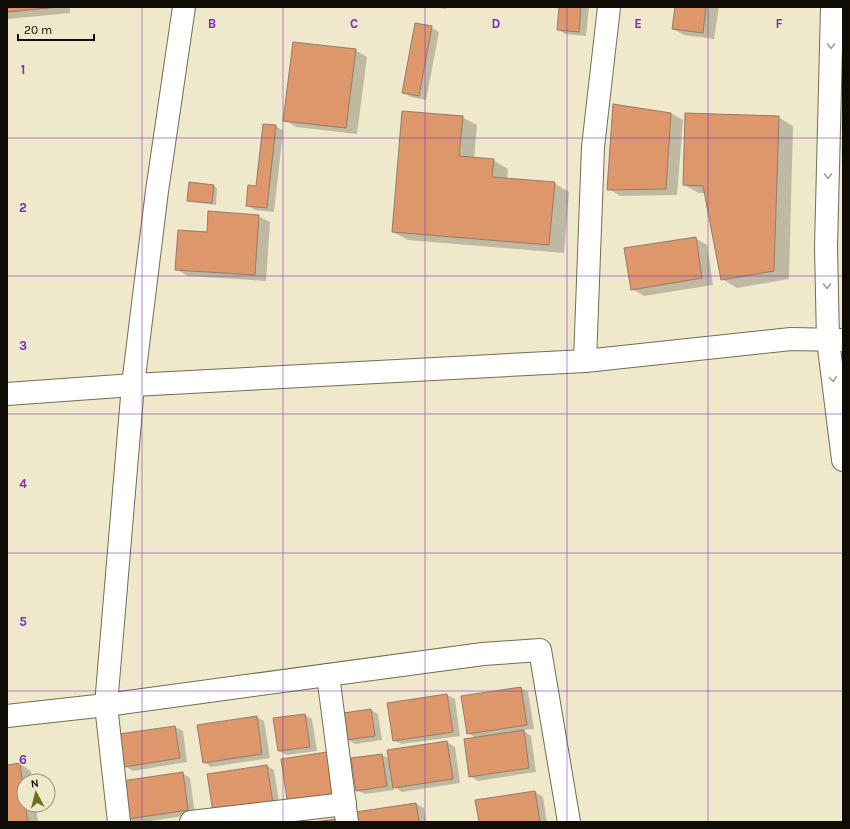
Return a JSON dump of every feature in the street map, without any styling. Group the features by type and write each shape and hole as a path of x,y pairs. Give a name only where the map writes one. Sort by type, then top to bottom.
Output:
{"street":[{"path":"119,822 106,705 133,385 157,191 184,7"},
{"path":"585,361 593,147 609,7"},
{"path":"832,7 826,247 836,340 843,460"},
{"path":"7,394 133,385 585,361 791,339 836,340"},
{"path":"7,716 106,705 483,654 540,650 569,822"},
{"path":"191,822 346,813 328,675"}],"building":[{"path":"7,7 59,7 7,12"},
{"path":"559,7 581,7 579,32 557,30"},
{"path":"675,7 706,7 703,33 672,29"},
{"path":"415,23 432,26 419,96 402,93"},
{"path":"293,42 356,49 346,128 283,121"},
{"path":"613,104 671,113 666,189 607,190"},
{"path":"402,111 463,116 459,156 494,159 492,177 555,182 549,245 392,232"},
{"path":"685,113 779,116 774,271 721,280 703,186 683,185"},
{"path":"263,124 276,125 267,208 246,206 248,185 256,186"},
{"path":"189,182 214,185 212,203 187,201"},
{"path":"208,211 259,215 255,275 175,270 178,230 207,232"},
{"path":"696,237 702,278 631,290 624,248"},
{"path":"521,687 527,725 467,734 461,696"},
{"path":"447,694 453,732 393,741 387,703"},
{"path":"371,709 375,736 346,740 343,713"},
{"path":"305,714 310,747 278,751 273,718"},
{"path":"257,716 262,754 203,763 197,725"},
{"path":"175,726 180,758 124,767 119,734"},
{"path":"524,730 529,768 469,777 464,739"},
{"path":"447,741 453,779 393,788 387,750"},
{"path":"327,752 334,799 288,806 281,759"},
{"path":"382,754 387,786 356,791 351,758"},
{"path":"20,763 21,773 16,773 16,813 26,813 28,822 7,822 7,765"},
{"path":"267,765 273,803 213,812 207,774"},
{"path":"183,772 188,810 128,819 122,781"},
{"path":"535,791 540,822 479,822 475,800"},
{"path":"416,803 419,822 358,822 356,812"},
{"path":"336,819 336,822 314,822"}]}
